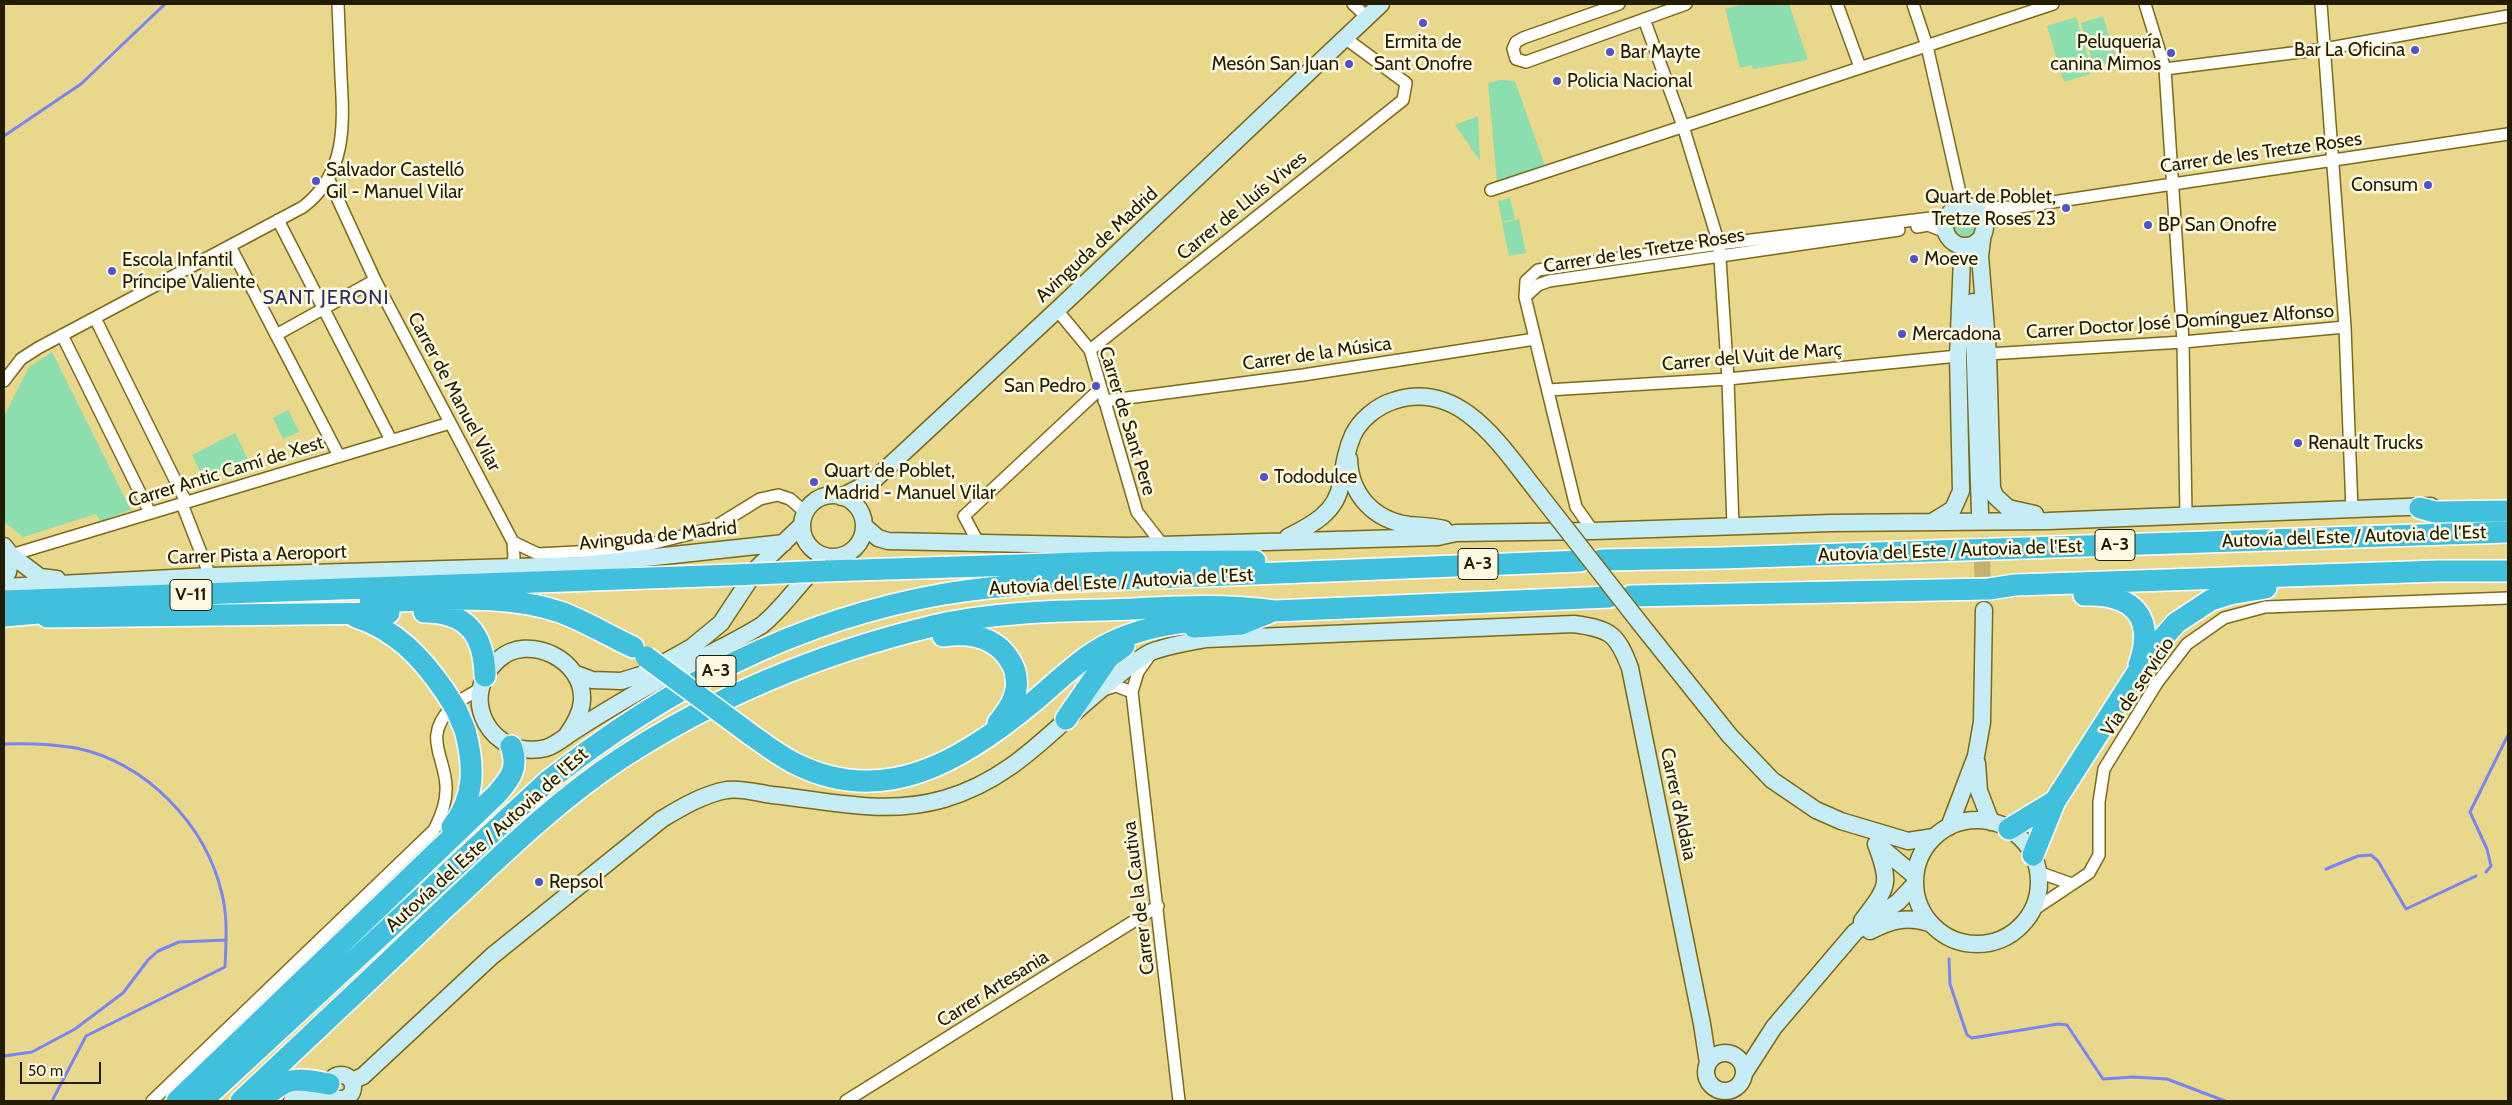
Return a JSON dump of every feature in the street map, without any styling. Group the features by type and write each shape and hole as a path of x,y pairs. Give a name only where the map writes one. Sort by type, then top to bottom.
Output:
{"highway":[{"path":"2420,508 2434,512 2508,512"},
{"name":"Autovía del Este / Autovia de l'Est","path":"202,1101 548,781 592,746 636,716 735,661 785,639 837,621 890,606 944,594 1052,582 1319,573 1374,568 1591,560 1732,558 2508,532"},
{"path":"378,589 455,584 733,575 827,564 1348,560 1374,568"},
{"name":"Autovía del Este / Autovia de l'Est","path":"241,1101 506,851 566,800 619,760 698,714 760,683 854,647 934,626 1036,613 1240,606 1274,610 1620,597 1989,589 2035,584 2438,571 2508,571"},
{"path":"2036,864 2055,801 2137,673 2176,623 2212,600 2255,589 2442,582 2478,572"},
{"path":"378,589 396,592 496,590 542,597 593,618 615,631 639,652 750,734 795,763 828,775 863,780 901,778 924,772 964,754 991,733 1005,725 1092,653 1109,643 1154,628 1188,621 1241,618 1249,620"},
{"name":"V-11","path":"4,601 378,589"},
{"path":"1989,589 2016,596 2096,594 2110,596 2126,603 2142,620 2145,633 2145,647 2137,673"},
{"path":"351,608 497,599 561,613 639,652"},
{"path":"351,608 439,612 452,615 470,627 478,638 483,652 482,682"},
{"path":"351,608 390,632 411,648 444,690 456,709 465,730 473,769 465,807 439,843 381,905"},
{"name":"V-11","path":"4,616 32,616 55,612 351,608"},
{"path":"1066,719 1090,681 1108,658 1121,648 1154,634 1183,628 1241,624 1274,610"},
{"path":"905,635 932,638 970,635 998,644 1016,670 1015,696 991,733"},
{"path":"177,1101 508,782 515,765 511,746"},
{"path":"2000,825 2055,801"},
{"path":"260,1101 284,1083 298,1078 329,1087"}],"street":[{"path":"4,382 21,360 62,335 304,207 318,196 328,180 339,152 344,127 338,4"},
{"path":"1353,4 1367,17"},
{"name":"Avinguda de Madrid","path":"841,497 874,480 1381,4"},
{"path":"1619,4 1523,38 1516,42 1513,49 1516,59 1526,62 1686,4"},
{"path":"1837,4 1860,67"},
{"path":"1914,4 1927,46 1969,207"},
{"path":"1491,190 2053,4"},
{"path":"2145,4 2165,69 2183,342 2186,515"},
{"path":"2321,4 2346,327 2352,510"},
{"path":"2165,69 2324,49 2508,16"},
{"path":"1644,19 1683,126 1719,244 1718,256 1728,378 1733,527"},
{"name":"Carrer de Lluís Vives","path":"1090,350 1403,100 1406,83 1345,38"},
{"name":"Carrer de les Tretze Roses","path":"1969,207 2019,207 2508,134"},
{"name":"Carrer de Manuel Vilar","path":"328,180 375,280 513,542"},
{"path":"1973,296 1962,258 1949,230 1956,208 1969,207 1981,214 1984,229 1973,296 1980,512"},
{"name":"Carrer de les Tretze Roses","path":"1984,229 2019,207"},
{"path":"278,220 392,440"},
{"name":"Carrer de les Tretze Roses","path":"1525,297 1538,285 1549,281 1928,225 1949,230"},
{"path":"1949,230 1958,244 1971,244 1976,242 1984,229"},
{"name":"Carrer de les Tretze Roses","path":"1525,297 1526,280 1538,270 1719,244 1949,230"},
{"path":"230,246 339,456"},
{"path":"1980,256 1988,354 1992,488 1995,496 2008,508 2018,512 2030,512 2048,521"},
{"path":"1931,523 1953,509 1961,491 1958,356 1962,258"},
{"path":"276,335 375,280"},
{"path":"1525,297 1576,507 1593,531"},
{"name":"Carrer de Sant Pere","path":"1057,310 1090,350 1137,512 1162,544"},
{"path":"95,318 184,503 210,576"},
{"name":"Carrer Doctor José Domínguez Alfonso","path":"1988,354 2183,342 2346,327"},
{"path":"62,335 150,513"},
{"name":"Carrer de la Música","path":"1104,401 1303,375 1536,339"},
{"name":"Carrer del Vuit de Març","path":"1548,390 1728,378 1958,356"},
{"path":"979,544 964,516 1101,388"},
{"path":"1282,540 1306,528 1331,508 1337,497 1349,445 1354,433 1362,422 1388,403 1403,398 1436,398 1464,410 1481,424 1751,761 1772,780 1796,797 1841,821 1876,844 1915,881"},
{"name":"Carrer Antic Camí de Xest","path":"8,550 150,513 450,423"},
{"path":"1349,445 1350,470 1354,487 1374,511 1386,519 1407,525 1437,527 1456,533"},
{"name":"Avinguda de Madrid","path":"861,519 874,480"},
{"name":"Avinguda de Madrid","path":"513,542 538,554 613,550 651,544 713,528 760,499 778,495 790,499 803,519"},
{"path":"152,1101 434,830 443,814 446,786 436,750 438,728 446,714 482,682 499,659 512,652 529,649 542,650 553,654 576,674 592,680 621,682 644,674 692,647 721,623 758,567 784,543 821,498 830,495 841,497 851,502 861,519 878,538 888,541 1126,546 1438,537 1456,533 1542,530 1593,531 1831,523 2048,521 2420,508 2448,503 2508,501"},
{"path":"1542,530 1571,520 1576,507"},
{"path":"803,519 808,544 827,564"},
{"path":"482,682 479,702 482,716 493,734 511,746 532,749 554,745 567,735 652,684 762,625 777,613 816,567 827,564 854,550 862,536 861,519"},
{"path":"511,567 514,558 513,542"},
{"name":"Avinguda de Madrid","path":"511,567 581,565 784,543"},
{"path":"4,578 8,572 8,550"},
{"path":"8,550 40,576 79,582"},
{"name":"Carrer Pista a Aeroport","path":"4,587 210,576 511,567"},
{"name":"Vía de servicio","path":"2032,911 2089,873 2099,855 2099,802 2104,769 2157,683 2186,644 2224,618 2266,607 2508,598"},
{"path":"1984,610 1984,690 1976,756 1979,791 2000,825 2023,840 2036,864 2037,899 2032,911 2016,931 1993,943 1967,944 1943,935 1929,923 1917,902 1915,881 1918,862 1925,848 1934,837 1949,827 1970,821 2000,825"},
{"name":"Carrer d'Aldaia","path":"352,1081 363,1076 492,956 662,819 683,806 728,790 797,797 848,806 893,808 919,805 973,789 1006,772 1036,749 1066,719 1130,665 1151,652 1176,644 1206,639 1574,624 1611,635 1622,645 1630,668 1702,1024 1720,1057"},
{"path":"1098,691 1116,686 1132,692 1138,672 1151,652"},
{"path":"567,735 575,724 582,701 582,690 576,674"},
{"name":"Carrer de la Cautiva","path":"1132,692 1179,1101"},
{"path":"446,714 462,711 482,716"},
{"path":"1949,827 1976,756"},
{"path":"1841,821 1908,841 1934,837"},
{"path":"1774,1027 1749,1046 1720,1057 1706,1077 1716,1095 1724,1092 1732,1096 1742,1083 1745,1072 1774,1027 1855,932 1881,895 1886,882 1886,870 1876,844"},
{"path":"2036,864 2072,884"},
{"path":"1855,932 1898,902 1915,881"},
{"name":"Carrer Artesania","path":"846,1101 1158,906"},
{"path":"1840,950 1870,930 1894,920 1905,918 1929,923"},
{"path":"1720,1057 1741,1061 1745,1072"},
{"path":"292,1101 316,1096 329,1087 334,1076 341,1074 349,1077 352,1081 352,1092 348,1099 338,1099 329,1087"}],"green space":[{"path":"1744,4 1789,4 1808,60 1753,69 1751,65 1740,68 1725,9"},
{"path":"2103,16 2117,60 2094,67 2081,23"},
{"path":"2076,17 2093,73 2064,82 2047,26"},
{"path":"1500,80 1515,81 1545,166 1497,183 1488,83"},
{"path":"1478,116 1480,161 1455,125"},
{"path":"1510,198 1515,219 1502,222 1498,201"},
{"path":"1965,214 1973,217 1976,225 1973,233 1965,236 1957,233 1954,225 1957,217"},
{"path":"1519,219 1526,253 1509,256 1502,223"},
{"path":"52,352 131,510 100,521 96,514 23,537 4,522 4,416 29,367"},
{"path":"288,410 299,432 283,439 273,418"},
{"path":"235,433 248,459 205,481 192,455"}],"waterway":[{"path":"4,136 81,84 165,4"},
{"path":"2486,872 2491,866 2487,849 2470,812 2508,735"},
{"path":"4,744 40,744 76,748 102,756 127,767 149,783 170,801 187,821 202,844 214,869 222,894 225,912 225,967 86,1036 52,1101"},
{"path":"2326,869 2358,856 2371,855 2378,861 2406,909 2476,876"},
{"path":"4,1056 32,1052 75,1029 123,993 148,960 158,951 179,942 226,940"},
{"path":"1949,959 1950,984 1967,1035 1972,1038 2058,1024 2067,1025 2103,1079 2133,1077 2167,1079 2225,1101"}],"tunnel":[{"path":"1980,513 1984,610"}],"place":[{"name":"Ermita de Sant Onofre","path":"1423,23"},
{"name":"Bar La Oficina","path":"2415,50"},
{"name":"Bar Mayte","path":"1610,52"},
{"name":"Peluquería canina Mimos","path":"2171,53"},
{"name":"Mesón San Juan","path":"1349,64"},
{"name":"Policia Nacional","path":"1557,81"},
{"name":"Salvador Castelló Gil - Manuel Vilar","path":"316,181"},
{"name":"Consum","path":"2428,185"},
{"name":"Quart de Poblet, Tretze Roses 23","path":"2066,208"},
{"name":"BP San Onofre","path":"2148,225"},
{"name":"Moeve","path":"1914,259"},
{"name":"Escola Infantil Príncipe Valiente","path":"112,271"},
{"name":"Mercadona","path":"1902,334"},
{"name":"San Pedro","path":"1096,386"},
{"name":"Renault Trucks","path":"2298,443"},
{"name":"Tododulce","path":"1264,477"},
{"name":"Quart de Poblet, Madrid - Manuel Vilar","path":"814,482"},
{"name":"Repsol","path":"539,882"}],"district":[{"name":"SANT JERONI","path":"326,298"}]}
